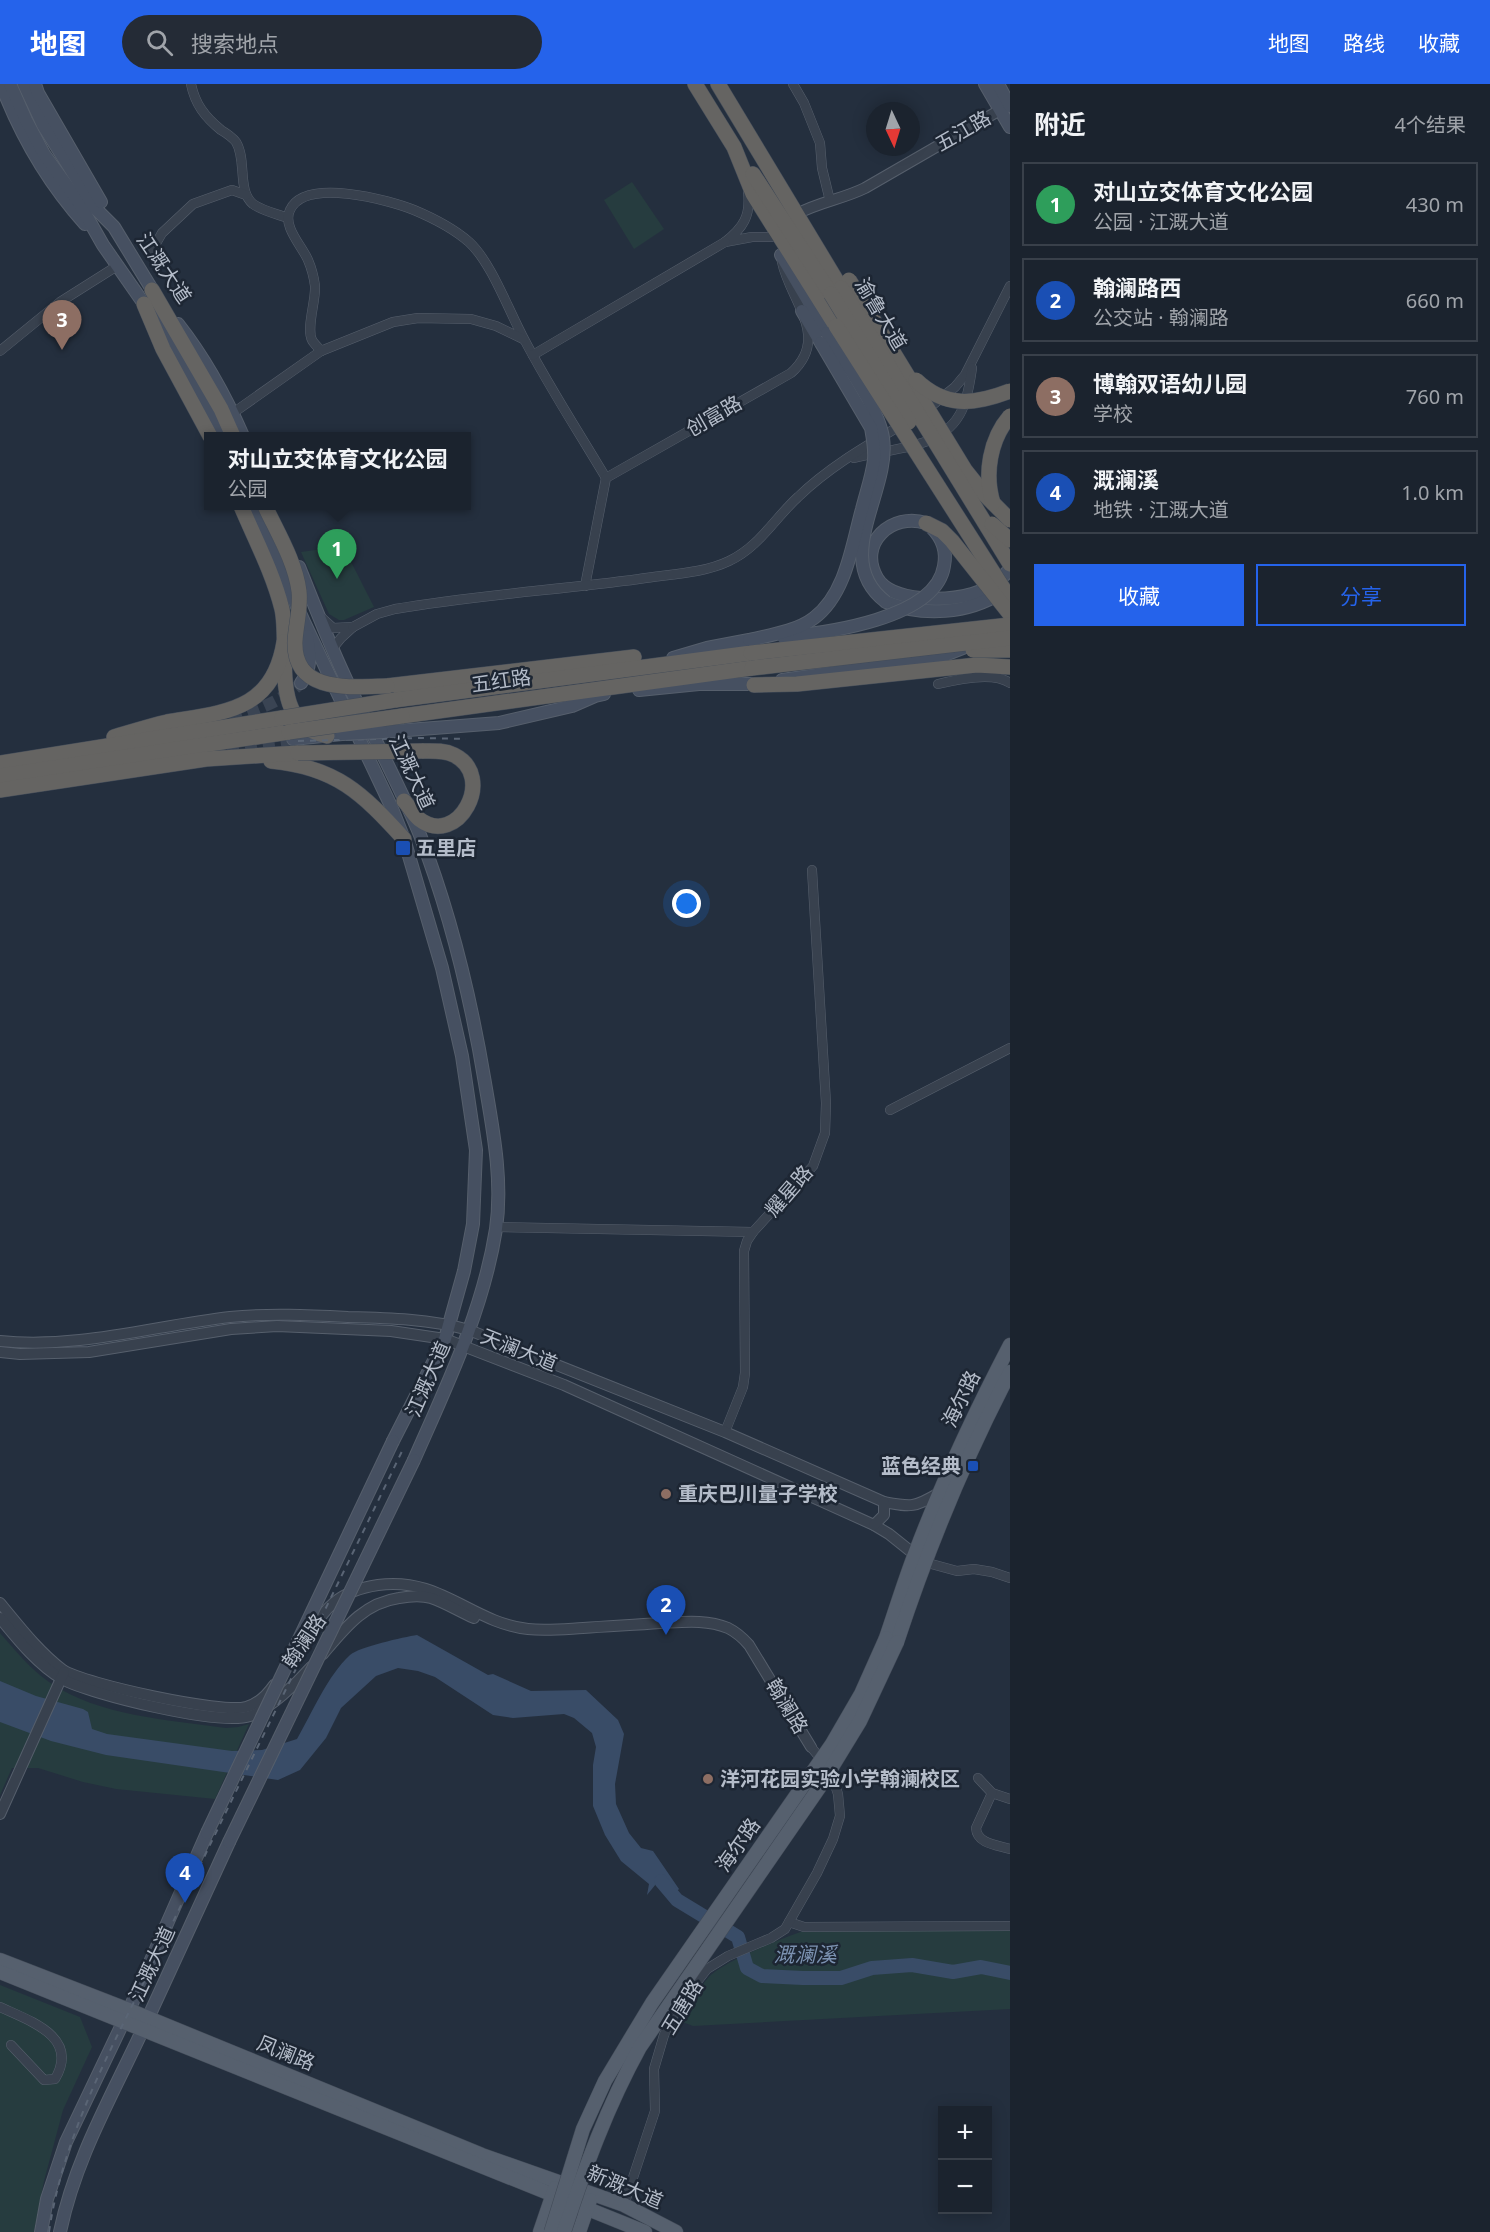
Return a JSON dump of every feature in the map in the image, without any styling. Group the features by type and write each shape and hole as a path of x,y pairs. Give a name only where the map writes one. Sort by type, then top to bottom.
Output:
{"highway":[{"path":"695,84 734,147 902,366 965,470 985,495 1010,520"},
{"name":"渝鲁大道","path":"718,84 1010,564"},
{"path":"734,147 747,181 780,237 828,334 1010,599"},
{"path":"840,287 928,453 944,474 997,530 1010,538"},
{"path":"152,290 182,340 231,432"},
{"path":"144,304 163,349 208,432"},
{"path":"902,366 930,393 945,399 961,402 975,401 1010,391"},
{"path":"1010,416 994,444 989,474 992,500 1010,538"},
{"path":"243,510 277,591 284,618 284,677 287,696 305,727 316,734 335,735"},
{"path":"267,510 298,583 299,607 295,654 302,669 318,682 340,687 387,686 707,648"},
{"path":"926,523 942,531 952,541 1010,615"},
{"name":"五红路","path":"0,763 69,752 291,736 395,700 643,666 1010,625"},
{"name":"五红路","path":"0,776 291,736 402,716 652,681 751,654 938,652 1010,638"},
{"path":"69,752 155,725 225,713 248,703 264,690 275,675 282,657 284,642"},
{"path":"938,652 1010,650"},
{"path":"583,663 643,666"},
{"path":"754,685 797,684 977,665 1010,667"},
{"path":"595,696 652,681 699,684"},
{"path":"0,790 206,759 291,736 439,751 453,754 465,763 473,787 466,811 458,819 448,824 426,823 418,818 404,801"},
{"path":"206,759 285,763 310,767 354,789 375,807 404,839"}],"main road":[{"path":"1,84 17,122 47,173 70,207 103,245"},
{"name":"江溉大道","path":"10,84 44,154 78,201 117,266 172,344 218,432"},
{"name":"江溉大道","path":"24,84 43,126 95,208 114,227 152,290 188,337 233,412 241,432"},
{"path":"985,84 1005,108"},
{"path":"998,84 1010,127"},
{"path":"35,87 114,227"},
{"path":"781,255 874,411 883,437 883,464 861,555 867,582 875,594 899,607 918,610 986,601 1010,586"},
{"path":"751,654 787,631 815,617 833,595 842,578 873,470 874,442 871,428 828,334 802,311"},
{"name":"江溉大道","path":"41,2232 48,2199 66,2142 126,2015 207,1833 393,1441 445,1339 464,1271 473,1224 476,1150 461,1050 442,968 404,839 382,785 253,510"},
{"name":"江溉大道","path":"60,2232 66,2202 86,2148 146,2024 229,1842 414,1460 465,1345 486,1278 496,1227 498,1189 496,1148 479,1050 453,933 420,836 332,650 275,510"},
{"path":"643,666 707,648 751,654 804,635 846,628 888,615 926,595 940,580 945,559 940,539 926,523 902,520 883,531 873,549 873,563 878,578 891,591 903,595 954,604 991,586 1010,569"},
{"path":"291,736 499,723 572,706 595,696 699,684 754,685 965,648 987,635 1010,615"},
{"path":"301,683 308,673 310,662 306,626"},
{"name":"海尔路","path":"564,2232 597,2134 617,2089 640,2047 826,1777 860,1721 892,1640 939,1493 981,1399 1010,1344"},
{"name":"海尔路","path":"919,1558 1010,1372"},
{"name":"海尔路","path":"551,2232 583,2129 605,2081 652,2002 832,1744 892,1640"},
{"name":"凤澜路","path":"0,1960 552,2195"},
{"name":"凤澜路","path":"0,1972 126,2015"},
{"name":"凤澜路","path":"146,2024 482,2156 557,2181"},
{"path":"540,2232 557,2181"},
{"name":"新溉大道","path":"557,2181 624,2205 676,2232"},
{"path":"579,2232 592,2193"},
{"name":"新溉大道","path":"552,2195 645,2232"}],"street":[{"path":"191,84 194,98 205,116 234,139 241,154 246,195 252,203 288,218"},
{"path":"793,84 804,103 820,143 822,168 830,201"},
{"name":"五江路","path":"797,214 854,194 1005,108"},
{"path":"533,355 724,242 737,232 746,221 749,201 747,181"},
{"path":"151,252 162,233 193,204 231,190 246,195"},
{"path":"321,351 312,340 310,329 315,286 308,261 292,233 288,218 294,204 305,197 319,194 339,193 364,196 412,210 445,225 470,243 478,253 533,355 606,478 585,586"},
{"path":"724,242 752,237 780,237"},
{"name":"创富路","path":"606,478 791,372 803,360 808,344 808,328 789,284 781,255 780,237"},
{"path":"0,351 60,302 117,266"},
{"path":"332,650 353,627 377,614 395,609 708,569 728,562 746,552 764,537 796,498 836,466 922,413 955,387 974,361 1010,286"},
{"path":"233,412 321,351 393,322 418,318 471,319 496,326 524,339"},
{"path":"836,466 855,457 916,445 940,436 950,428 963,410 974,361"},
{"path":"316,611 333,628 353,627"},
{"path":"938,684 963,678 1000,678 1010,683"},
{"name":"耀星路","path":"725,1432 743,1387 745,1373 744,1251 747,1241 813,1166 825,1133 826,1103 812,870"},
{"path":"890,1110 1010,1048"},
{"path":"496,1227 753,1232"},
{"name":"天澜大道","path":"0,1341 21,1344 87,1341 230,1317 274,1315 394,1318 450,1324 725,1432 884,1502 908,1506 920,1504 939,1493"},
{"name":"天澜大道","path":"0,1352 20,1354 89,1352 231,1329 277,1326 379,1330 445,1339 564,1385 874,1525 919,1558"},
{"path":"874,1525 884,1515 884,1502"},
{"path":"919,1558 957,1570 974,1569 1010,1578"},
{"name":"翰澜路","path":"0,1603 63,1675 120,1689 224,1709 247,1707 269,1693 327,1607 341,1596 359,1589 393,1583 406,1584 434,1591 497,1621 529,1630 704,1622 729,1628 740,1635 755,1653 811,1747"},
{"name":"翰澜路","path":"0,1618 34,1656 94,1693 224,1718 250,1715 263,1709 299,1681 355,1617 381,1602 395,1598 418,1596 431,1598 495,1628 529,1636 703,1628 726,1634 750,1656 783,1712 811,1747"},
{"path":"0,1814 63,1675"},
{"name":"五唐路","path":"624,2205 655,2111 653,2078 664,2035 678,2006 698,1977 707,1969 728,1956 771,1938 785,1929 817,1873 833,1839 840,1816 838,1794 830,1770 811,1747"},
{"path":"978,1778 992,1793 1010,1799"},
{"path":"992,1793 976,1828 977,1834 983,1840 1010,1849"},
{"path":"789,1922 804,1927 1010,1926"},
{"path":"0,2007 44,2028 59,2044 63,2057 62,2068 56,2079 44,2079 11,2045"}],"green space":[{"path":"632,182 664,229 634,249 604,200"},
{"path":"343,546 374,607 339,620 329,614 301,552"},
{"path":"0,1633 42,1677 69,1694 90,1703 134,1715 180,1722 226,1728 249,1724 215,1799 116,1789 83,1782 38,1768 12,1768 0,1795"},
{"path":"804,1931 1010,1931 1010,2009 693,2026 680,2021 700,1988 715,1972 753,1951"},
{"path":"0,1985 80,2017 92,2047 63,2110 44,2181 34,2232 0,2232"}],"water":[{"path":"417,1635 488,1675 493,1674 531,1691 586,1690 618,1720 624,1734 615,1784 616,1804 629,1833 641,1848 653,1851 679,1889 670,1898 656,1884 647,1895 649,1884 621,1861 605,1835 593,1806 593,1765 596,1747 592,1733 574,1718 564,1714 513,1718 493,1715 435,1677 418,1671 398,1668 376,1676 341,1708 326,1738 300,1770 278,1780 106,1755 51,1741 0,1722 0,1681 36,1696 83,1709 88,1712 92,1729 107,1734 232,1751 262,1750 297,1739 328,1684 350,1655 392,1640"}],"waterway":[{"name":"溉澜溪","path":"661,1881 677,1900 738,1937 747,1968 762,1976 841,1978 872,1968 912,1965 953,1972 981,1967 1010,1973"}],"tunnel":[{"path":"213,723 248,713 271,703 301,683"},
{"path":"227,749 293,739"}],"railway":[{"path":"298,741 466,739"},
{"path":"49,2232 56,2193 67,2156 95,2083 404,1447"}],"place":[{"name":"博翰双语幼儿园","path":"62,350"},
{"name":"对山立交体育文化公园","path":"337,579"},
{"name":"五里店","path":"403,848"},
{"name":"蓝色经典","path":"973,1466"},
{"name":"重庆巴川量子学校","path":"666,1494"},
{"name":"翰澜路西","path":"666,1635"},
{"name":"洋河花园实验小学翰澜校区","path":"708,1779"},
{"name":"溉澜溪","path":"185,1903"}]}
